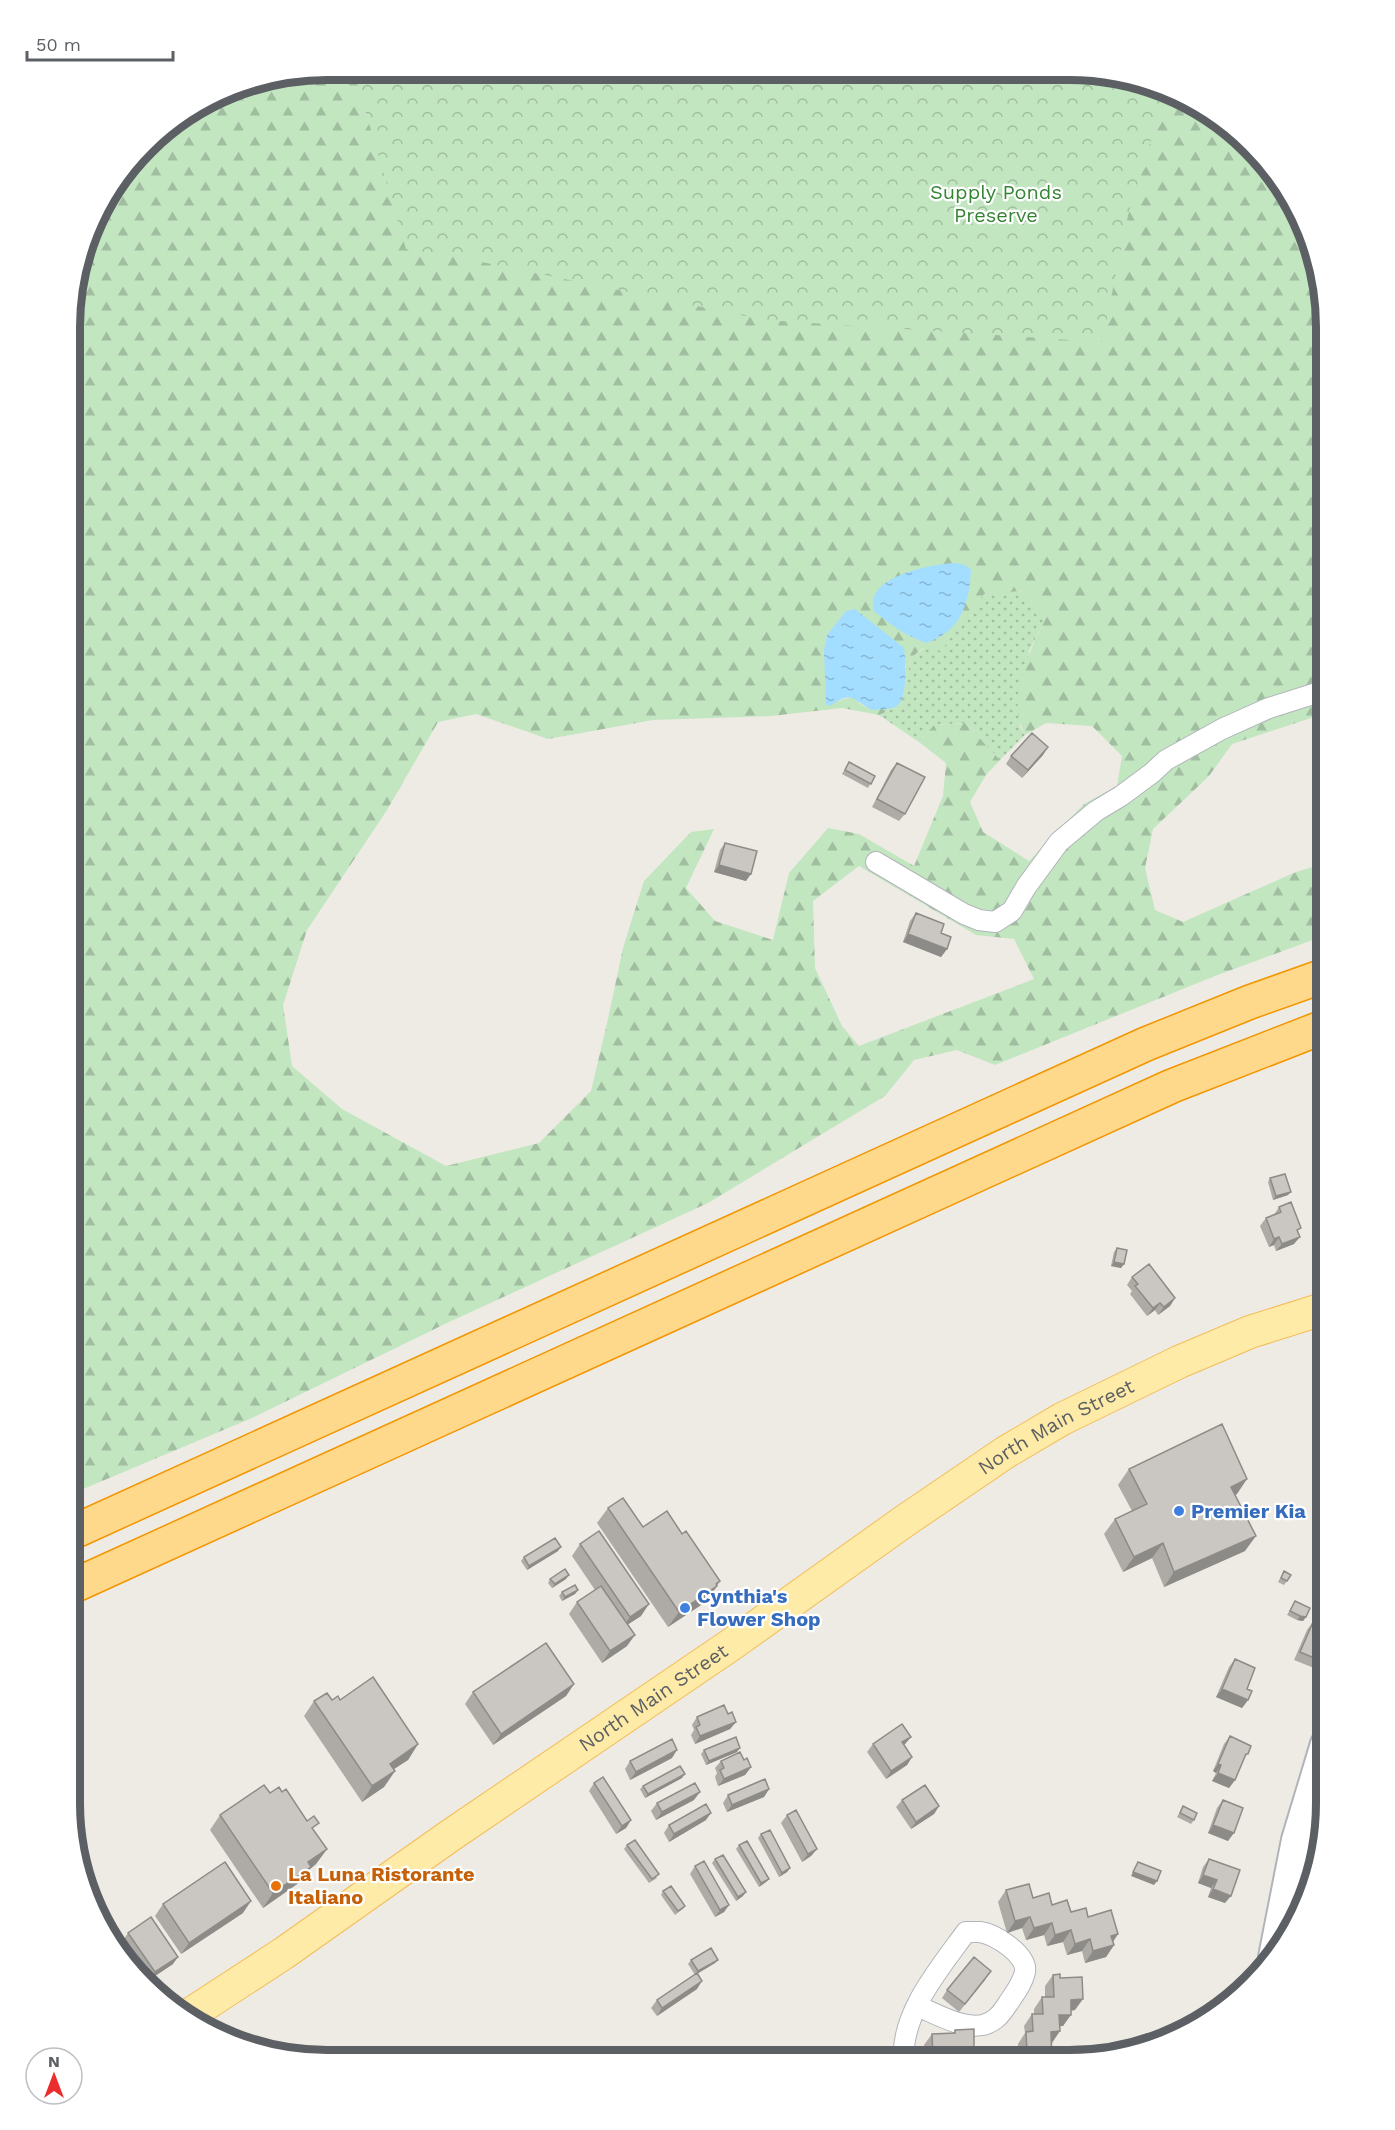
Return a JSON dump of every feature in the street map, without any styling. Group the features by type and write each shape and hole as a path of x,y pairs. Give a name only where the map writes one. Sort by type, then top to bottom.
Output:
{"highway":[{"path":"80,1529 1146,1044 1250,1002 1316,979"},
{"path":"80,1583 1161,1091 1316,1030"}],"main road":[{"name":"North Main Street","path":"194,2012 284,1953 1006,1452 1062,1419 1179,1362 1250,1332 1316,1311"}],"street":[{"path":"876,862 964,914 979,920 995,922 1012,910 1059,842 1096,811 1121,796 1166,760 1222,729 1269,708 1316,693"},
{"path":"1277,1935 1296,1840 1316,1774"},
{"path":"903,2050 917,2006 929,1982 966,1932 982,1932 1002,1941 1022,1958 1025,1970 1020,1985 994,2021 983,2025 970,2025 955,2022 917,2006"}],"green space":[{"path":"311,80 1084,80 1117,84 1163,98 1206,121 1243,152 1274,189 1297,232 1311,278 1316,327 1316,716 1232,744 1209,776 1153,829 1145,868 1155,910 1183,922 1296,872 1316,866 1316,939 1215,976 995,1065 957,1050 914,1060 885,1096 708,1203 447,1323 252,1418 80,1490 80,311 84,278 98,232 121,189 152,152 189,121 232,98 278,84","holes":["1020,591 1047,616 1027,659 1019,690 1018,705 1025,735 1046,723 1092,726 1122,756 1117,786 1084,804 1029,861 983,832 970,802 986,775 1000,760 965,723 934,725 919,742 946,763 943,796 914,866 859,834 828,828 789,873 773,940 715,921 686,888 714,829 691,832 644,881 623,948 591,1091 539,1143 446,1166 342,1109 292,1066 283,1005 307,930 387,810 438,722 476,714 548,739 653,720 771,716 842,708 879,715 901,705 911,658 923,648 941,651 984,594","846,612 906,666 903,695 896,704 890,707 869,708 853,698 838,701 824,649 827,635","859,866 976,935 1014,939 1034,979 859,1046 842,1026 815,968 813,901"]},
{"name":"Supply Ponds Preserve","path":"356,80 1084,80 1117,84 1164,98 1129,211 1102,342 765,320 452,256 406,249"},
{"path":"1020,591 1047,616 1029,651 1020,727 1025,735 1000,760 965,723 934,725 919,742 879,715 901,705 911,658 966,616 984,593"}],"water":[{"path":"955,563 965,565 971,570 968,597 962,614 940,637 927,643 899,630 874,611 873,602 877,592 895,577 921,568"},
{"path":"855,609 904,648 905,687 901,702 897,706 872,710 852,698 843,698 830,706 826,704 824,649 827,635 846,611"}],"building":[{"path":"1032,733 1048,747 1028,770 1011,756"},
{"path":"849,762 875,776 871,784 845,770"},
{"path":"897,763 925,777 905,814 877,799"},
{"path":"725,843 757,851 751,874 719,865"},
{"path":"916,913 944,924 941,933 951,937 947,949 908,934"},
{"path":"1285,1174 1291,1192 1276,1196 1270,1178"},
{"path":"1291,1202 1301,1228 1297,1230 1300,1237 1282,1244 1279,1237 1274,1239 1266,1218 1281,1212 1279,1207"},
{"path":"1117,1248 1127,1250 1124,1264 1114,1262"},
{"path":"1149,1264 1175,1298 1164,1307 1160,1303 1153,1308 1135,1286 1138,1284 1132,1277"},
{"name":"Premier Kia","path":"1222,1424 1247,1479 1231,1487 1256,1536 1174,1572 1163,1543 1134,1557 1115,1519 1147,1504 1129,1469"},
{"path":"623,1498 643,1527 667,1511 682,1534 686,1531 720,1581 716,1584 717,1586 679,1612 608,1508"},
{"path":"599,1531 649,1604 630,1617 580,1544"},
{"path":"555,1538 561,1547 529,1566 524,1557"},
{"path":"565,1569 569,1575 555,1584 550,1579"},
{"path":"1284,1571 1291,1575 1287,1581 1281,1578"},
{"path":"575,1585 578,1590 565,1597 562,1592"},
{"path":"601,1586 635,1635 610,1651 577,1602"},
{"path":"1295,1601 1310,1608 1306,1617 1290,1611"},
{"path":"1313,1622 1316,1624 1316,1659 1300,1652"},
{"path":"546,1643 574,1684 501,1734 473,1692"},
{"path":"1235,1659 1255,1668 1247,1689 1252,1691 1248,1700 1222,1689"},
{"path":"373,1677 418,1744 390,1764 395,1771 372,1786 314,1701 327,1693 332,1700 338,1696 340,1700"},
{"path":"724,1705 728,1714 732,1712 736,1722 700,1736 696,1727 700,1725 697,1717"},
{"path":"902,1724 911,1737 902,1742 912,1757 891,1771 873,1744"},
{"path":"1230,1736 1251,1746 1235,1780 1218,1773 1221,1765 1218,1764"},
{"path":"736,1737 740,1748 709,1761 704,1750"},
{"path":"672,1739 677,1750 636,1772 630,1761"},
{"path":"740,1752 744,1760 747,1758 751,1767 724,1779 720,1770 724,1768 721,1761"},
{"path":"680,1766 685,1774 648,1794 643,1786"},
{"path":"603,1777 631,1820 622,1826 594,1783"},
{"path":"765,1779 769,1789 732,1805 728,1795"},
{"path":"695,1783 700,1792 662,1812 657,1803"},
{"path":"264,1785 270,1793 279,1787 282,1792 286,1789 307,1821 314,1816 319,1823 312,1828 327,1849 308,1862 311,1867 273,1893 220,1815"},
{"path":"925,1785 939,1806 916,1822 902,1800"},
{"path":"1223,1800 1243,1808 1234,1833 1213,1825"},
{"path":"706,1804 711,1813 674,1834 669,1825"},
{"path":"1183,1806 1197,1813 1194,1820 1180,1813"},
{"path":"796,1810 817,1849 808,1854 787,1815"},
{"path":"770,1830 790,1868 782,1873 761,1834"},
{"path":"635,1840 659,1874 652,1879 627,1845"},
{"path":"747,1841 769,1879 761,1883 739,1845"},
{"path":"723,1855 746,1892 738,1897 715,1859"},
{"path":"1209,1859 1240,1870 1231,1896 1213,1889 1217,1880 1203,1875"},
{"path":"704,1861 729,1905 720,1910 695,1866"},
{"path":"225,1862 251,1901 189,1943 163,1904"},
{"path":"1138,1862 1161,1871 1157,1881 1133,1872"},
{"path":"1029,1884 1033,1898 1049,1893 1052,1905 1067,1900 1071,1912 1086,1908 1088,1917 1111,1910 1118,1934 1111,1936 1114,1945 1093,1951 1090,1939 1075,1944 1071,1930 1055,1935 1052,1923 1034,1928 1030,1917 1015,1921 1006,1890"},
{"path":"671,1886 685,1906 678,1911 663,1891"},
{"path":"151,1917 178,1957 155,1972 128,1933"},
{"path":"711,1948 718,1960 698,1971 691,1960"},
{"path":"974,1957 991,1971 965,2004 947,1990"},
{"path":"697,1973 702,1981 662,2008 657,2000"},
{"path":"1060,1974 1060,1978 1082,1977 1083,1999 1071,2000 1071,2015 1059,2015 1060,2031 1051,2032 1052,2050 1027,2050 1026,2032 1033,2031 1032,2014 1043,2014 1042,1997 1054,1997 1053,1975"},
{"path":"974,2029 974,2050 933,2050 932,2034 955,2033 955,2030"}],"place":[{"name":"Premier Kia","path":"1179,1511"},
{"name":"Cynthia's Flower Shop","path":"685,1608"},
{"name":"La Luna Ristorante Italiano","path":"276,1886"}]}
